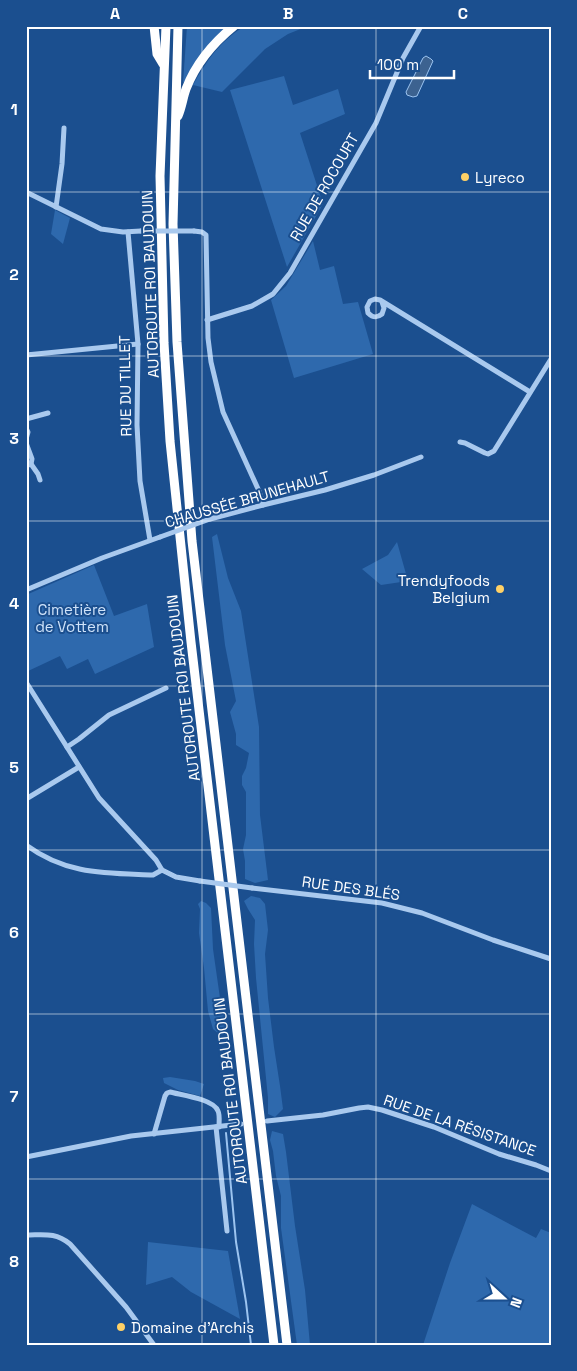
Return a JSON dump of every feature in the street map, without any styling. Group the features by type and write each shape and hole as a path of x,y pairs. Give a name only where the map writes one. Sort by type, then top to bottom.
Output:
{"highway":[{"path":"154,26 157,54 164,65"},
{"name":"AUTOROUTE ROI BAUDOUIN","path":"166,26 160,176 164,343 170,441 193,662 274,1345"},
{"name":"AUTOROUTE ROI BAUDOUIN","path":"178,26 173,224 177,342 191,532 287,1345"},
{"path":"175,123 195,70 219,38 234,26"}],"street":[{"name":"RUE DE ROCOURT","path":"207,320 252,306 273,294 290,273 376,123 403,58 421,26"},
{"path":"56,208 62,164 64,128"},
{"path":"26,192 101,229 128,232 194,231 202,232 206,235 207,320 211,362 224,412 259,491 263,505"},
{"name":"RUE DU TILLET","path":"128,232 138,344 137,425 140,481 150,540"},
{"path":"382,302 530,392"},
{"path":"26,356 138,344"},
{"path":"460,442 488,454 494,451 551,359"},
{"path":"26,419 48,413"},
{"path":"26,428 28,432 26,438"},
{"path":"26,443 32,459 28,465 38,474 40,480"},
{"name":"CHAUSSÉE BRUNEHAULT","path":"26,590 102,558 210,519 325,490 374,475 421,457"},
{"path":"26,682 99,798 156,860 162,870 153,875 91,872 76,869 46,858 26,845"},
{"path":"67,747 109,715 166,688"},
{"path":"26,799 79,767"},
{"name":"RUE DES BLÉS","path":"162,870 176,877 200,881 382,903 422,913 493,940 551,959"},
{"path":"154,1134 167,1093 170,1092 203,1100 214,1105 218,1111 227,1231"},
{"name":"RUE DE LA RÉSISTANCE","path":"267,1121 323,1115 368,1107 434,1128 498,1154 551,1171"},
{"path":"26,1157 131,1136 241,1124"},
{"path":"26,1235 55,1235 62,1237 126,1307 154,1345"}],"green space":[{"path":"187,26 231,26 183,83"},
{"path":"245,26 308,26 288,34 265,49 222,92 193,85 221,44"},
{"path":"284,76 293,105 338,89 345,114 300,133 323,204 287,267 230,90"},
{"path":"55,210 70,218 63,244 51,234"},
{"path":"313,241 320,270 334,266 343,304 358,302 373,354 294,378 271,300 286,286"},
{"path":"217,534 228,578 241,611 259,727 260,815 268,880 255,883 245,879 243,849 246,835 246,792 242,785 242,776 249,753 236,745 236,734 230,712 236,701 225,645 212,537"},
{"path":"397,542 408,581 381,585 362,569 388,555"},
{"name":"Cimetière de Vottem","path":"94,565 114,616 147,604 154,647 95,674 88,659 67,669 60,656 26,672 26,595"},
{"path":"251,896 260,898 265,904 268,930 265,954 268,998 283,1109 275,1117 268,1114 256,978 255,920 244,901"},
{"path":"201,901 211,908 213,949 225,1018 225,1029 219,1034 213,1029 208,1011 199,933 200,909 198,904"},
{"path":"170,1077 204,1084 200,1096 178,1090 164,1083 163,1078"},
{"path":"272,1131 283,1134 305,1290 310,1345 297,1345 281,1228 281,1196 270,1140"},
{"path":"472,1204 536,1238 541,1229 551,1233 551,1345 423,1345"},
{"path":"148,1242 228,1251 240,1319 191,1292 172,1277 146,1285"}],"shaded area":[{"path":"426,56 433,61 417,96 407,95 406,92 423,58"}],"waterway":[{"path":"226,1133 236,1242 251,1345"}],"place":[{"name":"Lyreco","path":"465,177"},
{"name":"Trendyfoods Belgium","path":"500,589"},
{"name":"Domaine d'Archis","path":"121,1327"}]}
